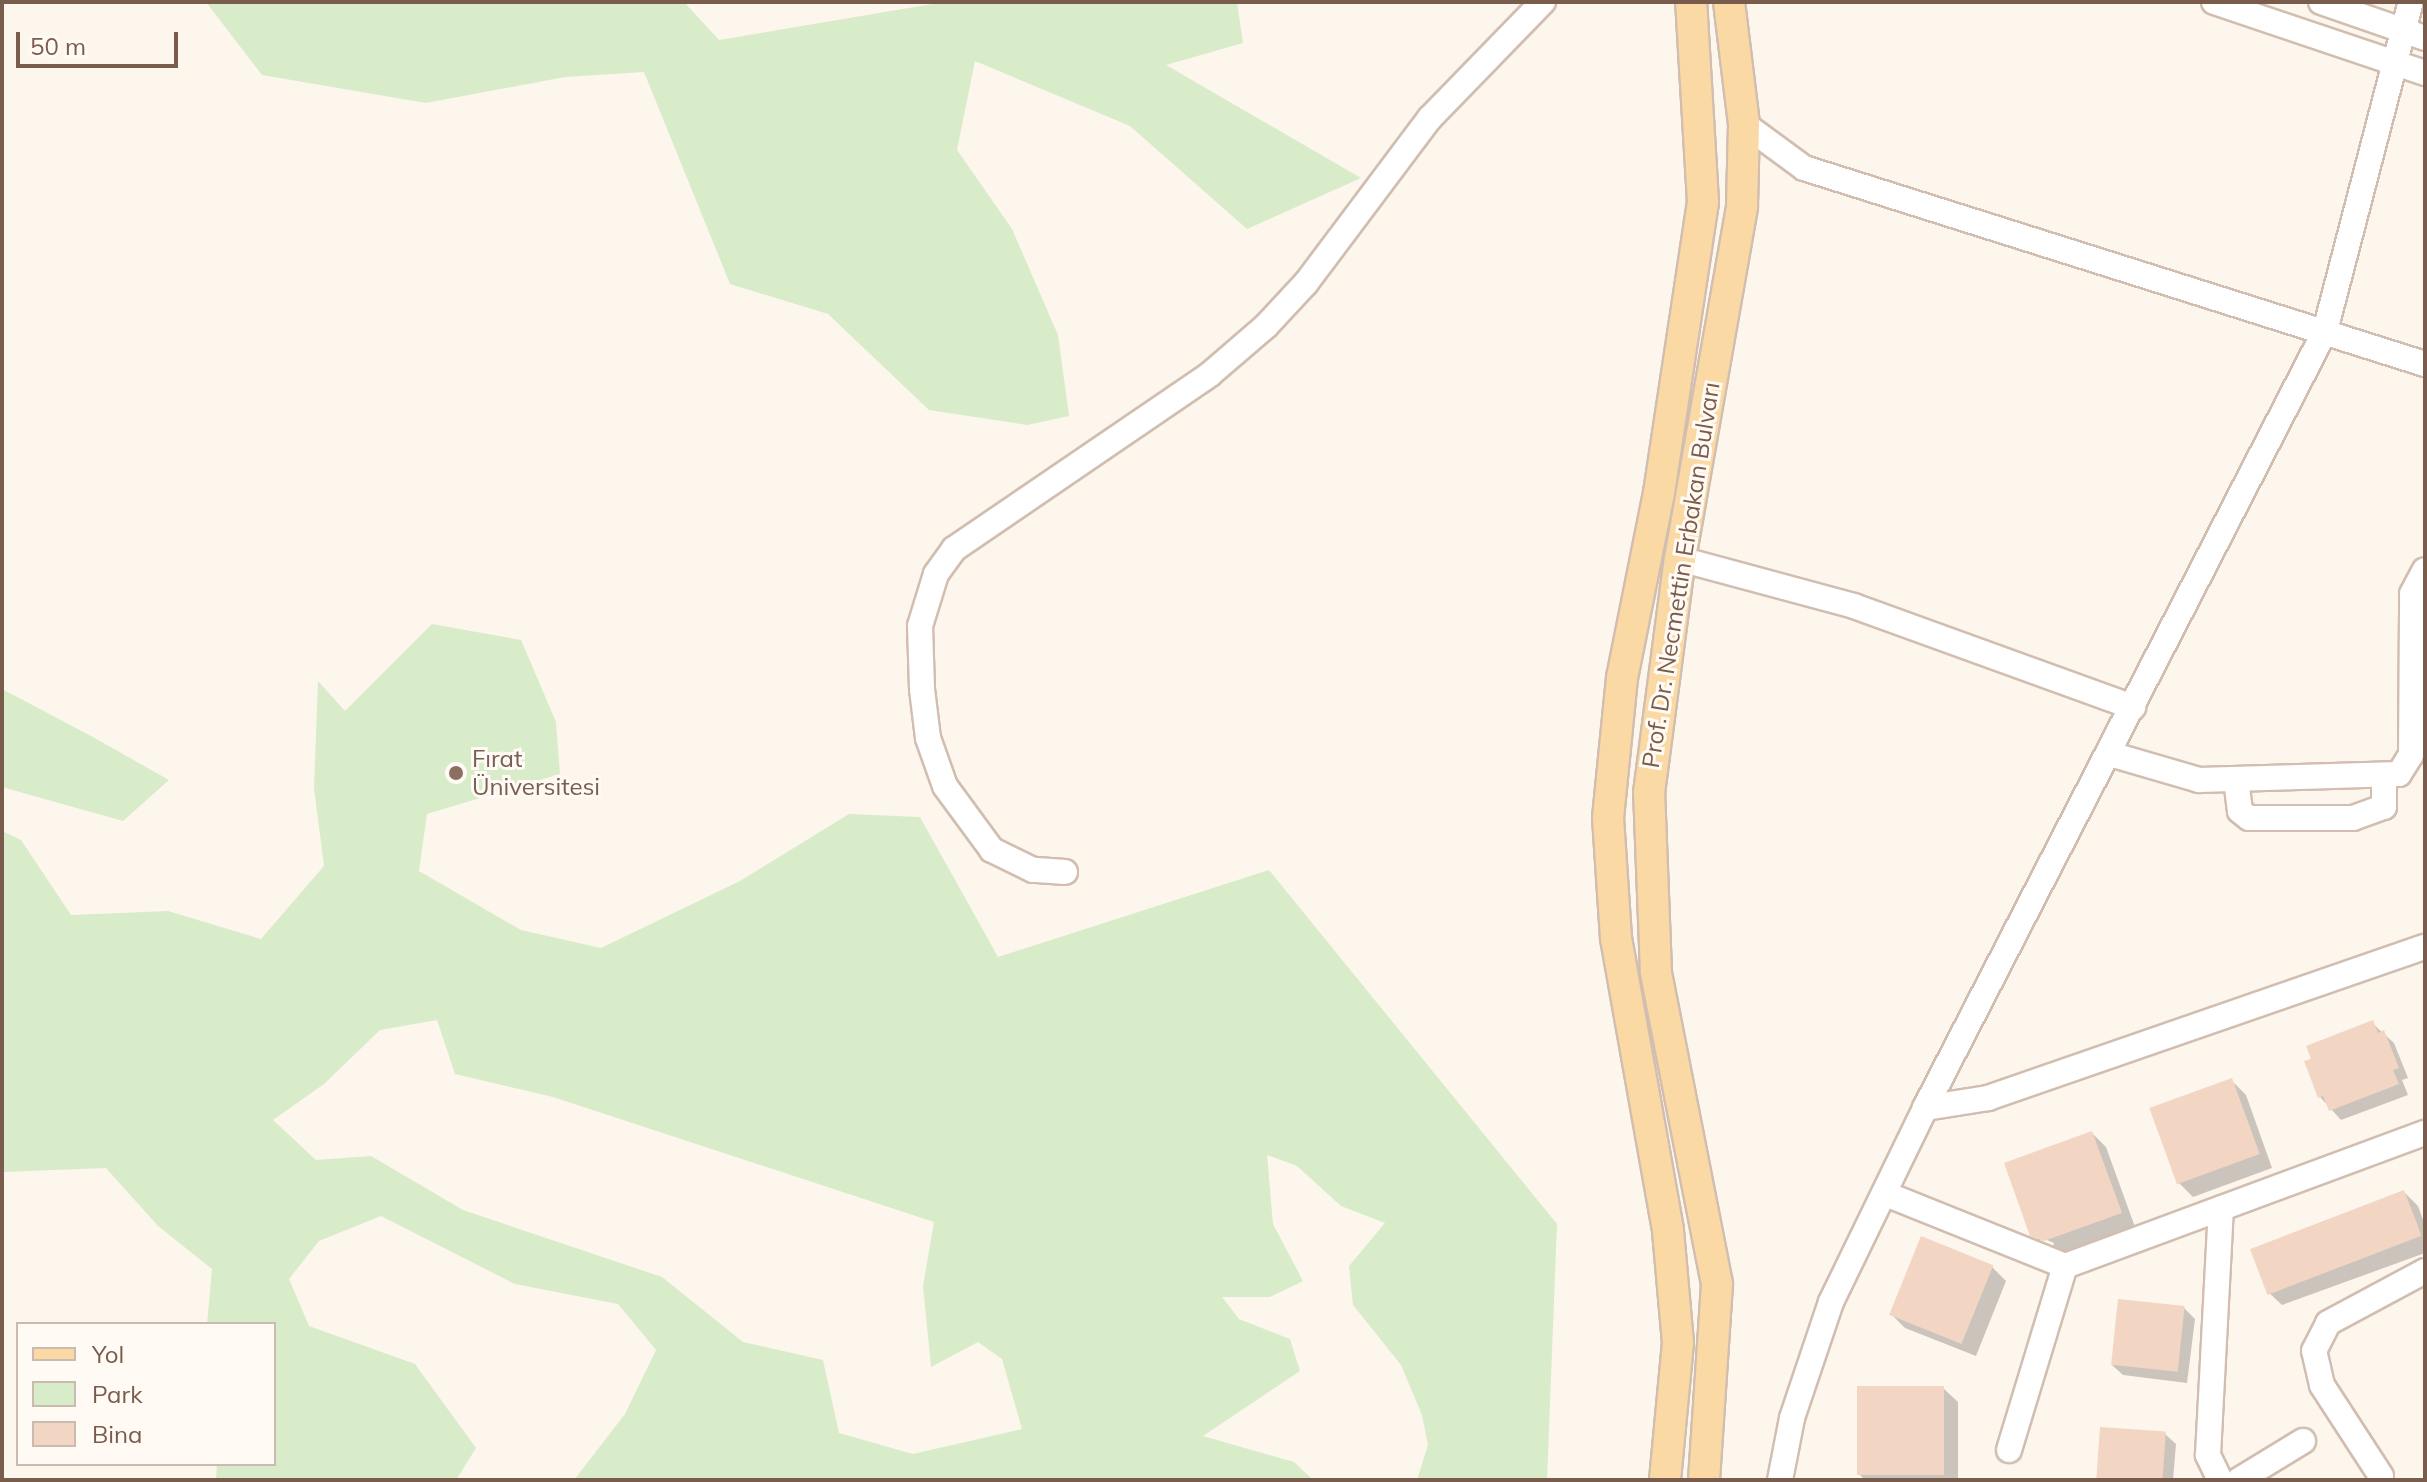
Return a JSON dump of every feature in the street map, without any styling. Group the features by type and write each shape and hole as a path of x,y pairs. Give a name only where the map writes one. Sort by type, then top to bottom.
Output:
{"main road":[{"name":"Prof. Dr. Necmettin Erbakan Bulvarı","path":"1665,1480 1678,1343 1668,1230 1616,938 1608,818 1622,678 1659,493 1703,202 1691,2"},
{"name":"Prof. Dr. Necmettin Erbakan Bulvarı","path":"1704,1480 1717,1284 1656,972 1650,890 1649,793 1680,559 1742,206 1744,124 1729,2"}],"street":[{"path":"1065,872 1033,870 992,850 945,786 928,738 922,689 920,626 936,574 954,549 1209,375 1266,326 1306,283 1420,130 1543,2"},
{"path":"2214,2 2425,73"},
{"path":"2321,2 2414,34"},
{"path":"1780,1480 1792,1418 1831,1302 1886,1194 1925,1108 2110,754 2325,331 2393,62 2414,34 2411,2"},
{"path":"1744,124 1804,168 2425,364"},
{"path":"1680,559 1854,606 2133,707"},
{"path":"2110,754 2181,778 2399,774 2411,755 2412,594 2425,570"},
{"path":"2236,779 2240,811 2249,818 2353,818 2384,807 2384,775"},
{"path":"1925,1108 1988,1098 2425,947"},
{"path":"1886,1194 2065,1266 2425,1133"},
{"path":"2220,1480 2208,1455 2221,1208"},
{"path":"2009,1450 2065,1266"},
{"path":"2381,1476 2322,1385 2314,1351 2328,1323 2425,1271"},
{"path":"2239,1480 2303,1441"}],"green space":[{"path":"206,2 684,2 719,40 944,2 1237,2 1243,43 1166,65 1361,178 1247,229 1130,126 975,61 957,150 1012,229 1058,335 1069,416 1027,425 929,410 828,314 730,284 644,72 565,77 426,103 262,75"},
{"path":"432,624 521,640 556,722 560,774 427,814 419,871 521,930 601,948 740,881 849,814 920,817 998,957 1269,870 1557,1224 1547,1480 1417,1480 1428,1445 1422,1415 1401,1365 1353,1305 1349,1266 1385,1223 1341,1206 1297,1166 1267,1155 1273,1224 1303,1281 1270,1297 1222,1297 1239,1319 1290,1339 1300,1371 1203,1436 1294,1462 1313,1480 574,1480 625,1414 656,1350 618,1304 515,1284 381,1216 319,1241 289,1279 309,1326 415,1364 476,1448 456,1480 216,1480 217,1466 276,1466 276,1322 207,1322 212,1269 158,1226 106,1168 2,1172 2,831 21,840 71,915 168,911 261,939 324,866 314,788 318,681 345,711","holes":["437,1020 455,1074 553,1097 934,1222 923,1286 931,1367 978,1342 1002,1359 1022,1429 913,1454 839,1433 823,1360 743,1342 662,1277 463,1210 371,1156 316,1160 273,1120 324,1084 380,1030"]},
{"path":"2,689 169,780 123,821 2,787"}],"building":[{"path":"2373,1020 2378,1033 2384,1030 2399,1068 2393,1070 2399,1084 2329,1111 2323,1096 2318,1098 2304,1061 2311,1059 2306,1046"},
{"path":"2232,1078 2260,1154 2177,1184 2149,1108"},
{"path":"2092,1131 2122,1213 2044,1241 2030,1236 2004,1163"},
{"path":"2404,1190 2422,1236 2268,1295 2250,1249"},
{"path":"1921,1236 1993,1265 1961,1344 1889,1315"},
{"path":"2118,1299 2185,1306 2178,1372 2111,1365"},
{"path":"1857,1386 1944,1386 1944,1475 1857,1475"},
{"path":"2100,1427 2166,1432 2162,1480 2096,1480"}],"place":[{"name":"Fırat Üniversitesi","path":"456,773"}]}
